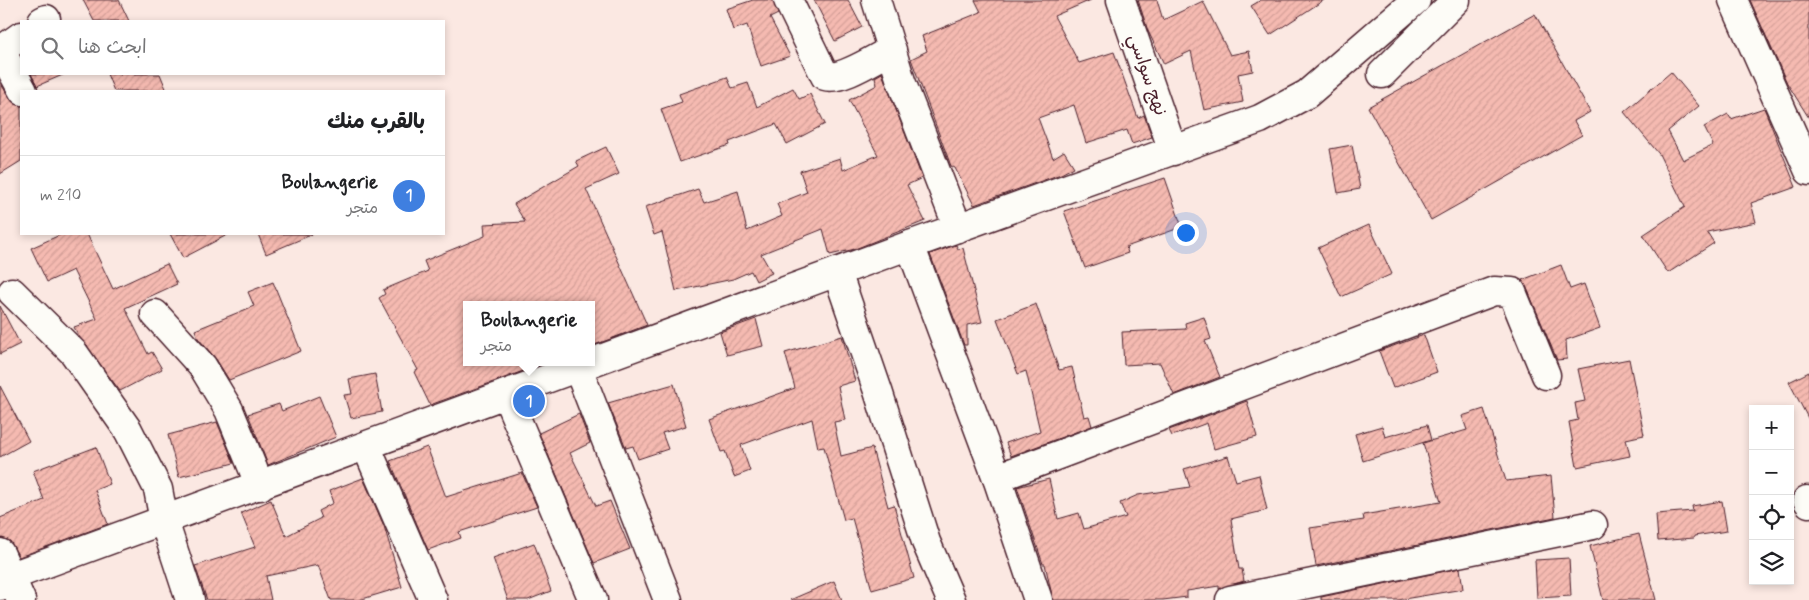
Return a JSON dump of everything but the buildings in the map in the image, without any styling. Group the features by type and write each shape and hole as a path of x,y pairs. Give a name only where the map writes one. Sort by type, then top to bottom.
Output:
{"street":[{"path":"788,0 825,76 832,78 848,72 892,50"},
{"path":"876,0 892,50 958,228"},
{"name":"نهج سواسي","path":"1121,0 1173,151"},
{"path":"595,362 910,245 1260,119 1307,94 1416,0"},
{"path":"1382,74 1456,0"},
{"path":"1733,0 1809,171"},
{"path":"7,46 23,90"},
{"path":"910,245 997,478 1038,600"},
{"path":"837,272 878,391 926,542 951,600"},
{"path":"997,478 1494,291 1512,292 1546,375"},
{"path":"12,292 74,353 128,430 158,489 164,521 190,600"},
{"path":"154,314 203,367 229,410 260,486"},
{"path":"8,579 583,366"},
{"path":"578,368 668,600"},
{"path":"506,394 593,600"},
{"path":"366,446 433,600"},
{"path":"1230,600 1593,525"}],"place":[{"name":"Boulangerie","path":"529,401"}]}
